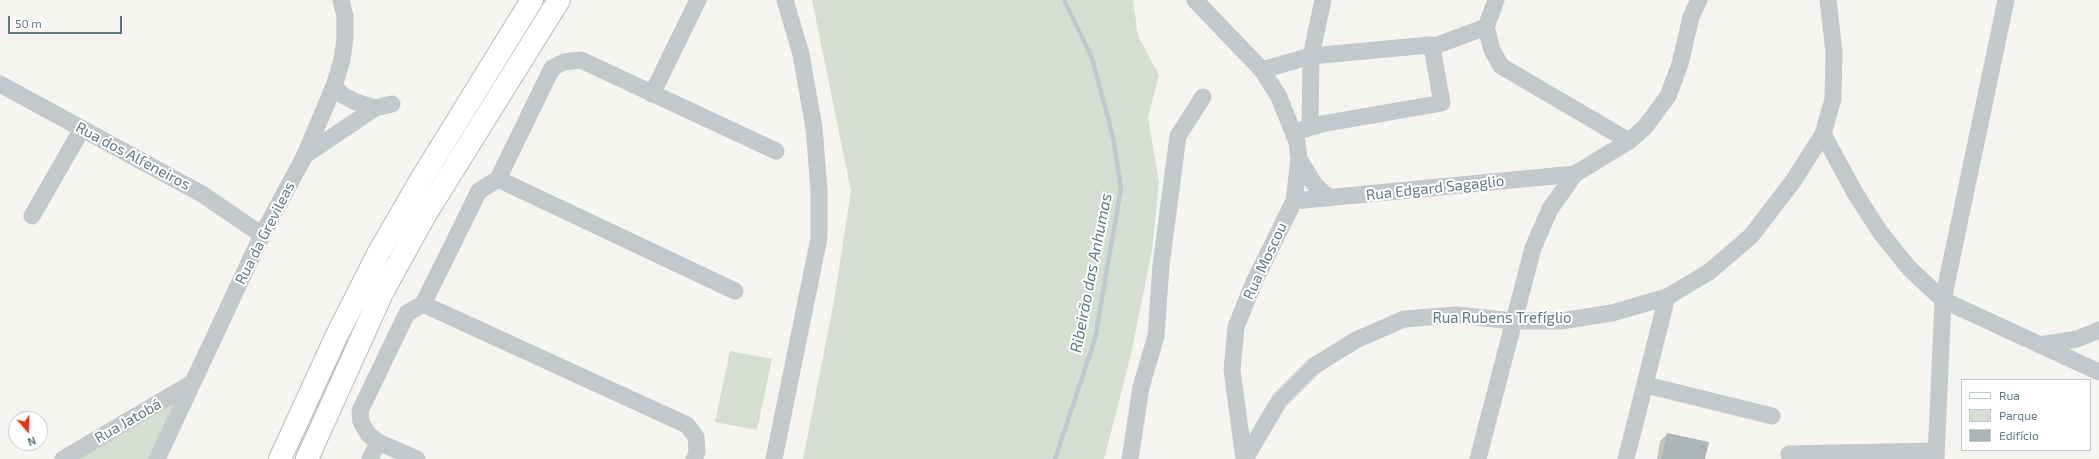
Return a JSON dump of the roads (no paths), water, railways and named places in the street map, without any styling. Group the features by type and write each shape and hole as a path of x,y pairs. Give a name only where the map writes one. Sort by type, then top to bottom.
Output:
{"main road":[{"path":"280,459 336,337 379,252 422,178 532,0"},
{"path":"307,459 382,293 437,195 559,0"}],"street":[{"name":"Rua da Grevileas","path":"157,459 262,235 304,156 334,86 342,60 345,37 345,16 341,0"},
{"path":"652,94 698,0"},
{"path":"774,459 819,238 819,190 814,128 801,54 785,0"},
{"name":"Rua Moscou","path":"1195,0 1262,70 1279,97 1297,142 1299,159 1294,201 1254,282 1236,327 1232,370 1245,459"},
{"path":"1323,0 1311,56 1305,128 1442,103 1432,47"},
{"path":"1496,0 1486,27 1492,50 1501,66 1629,141"},
{"path":"1478,459 1533,248 1550,209 1575,174 1629,141 1645,127 1668,96 1680,64 1691,18 1699,0"},
{"name":"Rua Rubens Trefíglio","path":"1245,459 1279,401 1314,366 1356,340 1404,319 1456,315 1513,320 1561,321 1612,313 1667,297 1709,272 1751,236 1794,180 1824,134 1833,99 1834,52 1828,0"},
{"path":"1789,454 1936,455 1943,300 2006,0"},
{"path":"1262,70 1311,56 1430,45 1432,47 1486,27"},
{"path":"417,459 378,442 368,434 361,422 360,411 407,313 423,304 479,191 498,179 552,68 564,62 581,60 776,151"},
{"name":"Rua dos Alfeneiros","path":"0,84 202,194 262,235"},
{"path":"334,86 342,95 356,102 375,108"},
{"path":"1130,459 1141,387 1156,336 1161,266 1178,136 1203,97"},
{"path":"304,156 375,108 392,104"},
{"path":"32,216 82,129"},
{"path":"1824,134 1855,193 1880,232 1910,268 1943,300 2099,372"},
{"path":"1299,159 1315,185 1329,198"},
{"name":"Rua Edgard Sagaglio","path":"1294,201 1575,174"},
{"path":"498,179 735,291"},
{"path":"1626,459 1646,385 1667,297"},
{"path":"423,304 687,425 696,437 697,452 694,459"},
{"path":"2040,345 2077,339 2099,330"},
{"name":"Rua Jatobá","path":"66,458 192,384"},
{"path":"1646,385 1772,416"},
{"path":"370,459 378,442"}],"waterway":[{"name":"Ribeirão das Anhumas","path":"1055,459 1095,339 1121,188 1113,137 1092,58 1064,0"}]}
